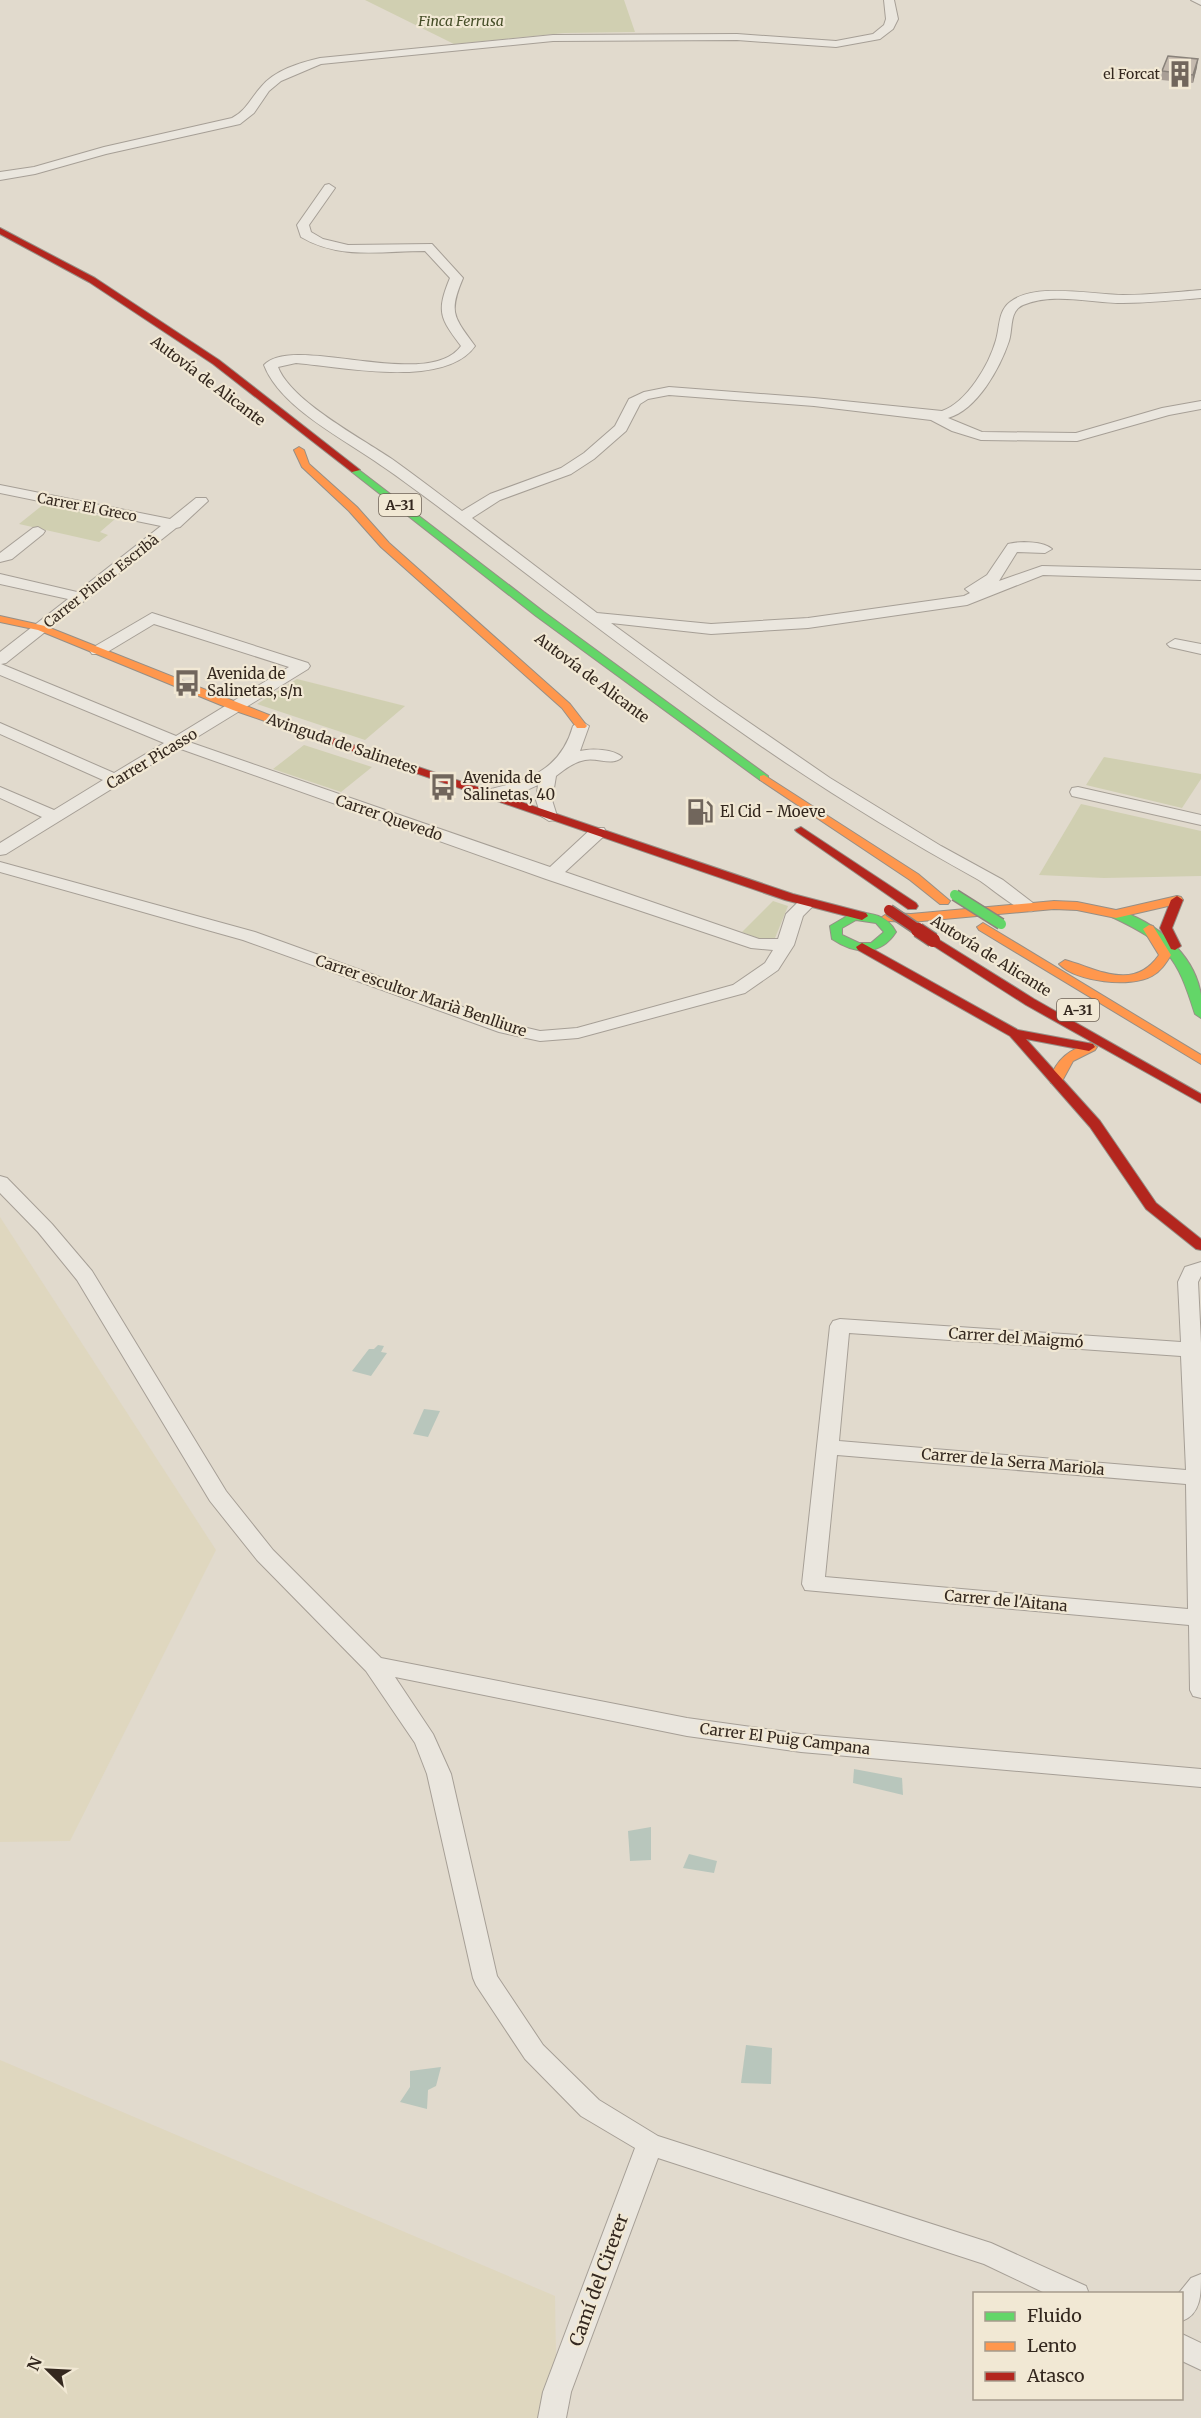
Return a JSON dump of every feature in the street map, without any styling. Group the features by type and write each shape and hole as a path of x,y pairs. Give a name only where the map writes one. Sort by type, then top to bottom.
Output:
{"main road":[{"name":"Autovía de Alicante","path":"0,231 92,280 216,362 540,614 737,760 914,877 950,898 983,927 1201,1060"},
{"name":"A-31","path":"372,508 294,446 305,465 352,509 385,545 566,706 581,726"},
{"name":"Avinguda de Salinetes","path":"0,620 41,628 237,708 797,901 865,916"},
{"name":"Autovía de Alicante","path":"788,821 912,912 946,929"},
{"path":"950,898 1001,924 1070,967 1098,976 1120,979 1139,978 1153,974 1163,964 1165,955 1149,929"},
{"path":"1116,914 1177,900"},
{"path":"1177,900 1166,928 1188,970 1201,1014"},
{"path":"834,931 840,922 865,916 1027,906 1077,906 1117,902 1193,900"},
{"name":"Avinguda de Salinetes","path":"797,901 823,916 836,936 846,944 862,947 1014,1032"},
{"path":"1077,906 1116,914 1149,929 1174,946"},
{"path":"884,907 1030,1002 1201,1099"},
{"path":"862,947 878,945 912,912"},
{"path":"865,916 884,922 889,935 890,950 909,972"},
{"path":"1014,1032 1113,1050"},
{"path":"1014,1032 1095,1124 1151,1206 1201,1246"},
{"path":"1132,1044 1201,1086"},
{"path":"1056,1080 1058,1068 1064,1058 1091,1047"}],"street":[{"path":"0,176 35,170 104,151 236,121 253,108 265,89 275,81 320,60 553,38 737,37 836,44 876,37 889,27 892,20 889,0"},
{"path":"1196,0 1201,2"},
{"path":"329,188 303,225 305,234 326,246 354,249 428,247 457,278 445,304 445,312 468,346 457,357 432,367 414,369 296,359 279,361 271,365 271,370 308,410 371,451 718,709 824,781 1006,890 1027,906"},
{"path":"462,518 495,496 566,471 589,456 621,428 634,402 644,396 669,391 814,402 934,417 945,415 958,409 981,381 1002,342 1008,314 1017,303 1034,298 1122,299 1201,294"},
{"path":"934,417 981,436 1077,437 1167,411 1201,405"},
{"name":"Carrer El Greco","path":"0,489 175,524"},
{"name":"Carrer Pintor Escribà","path":"0,660 175,524 201,501"},
{"path":"0,558 7,556 38,531"},
{"path":"949,602 993,578 1013,547 1045,549"},
{"path":"594,617 711,628 739,628 808,623 967,600 1022,576 1042,570 1201,575"},
{"path":"0,579 81,597"},
{"name":"Carrer Picasso","path":"0,850 237,708 302,666 152,618 98,651"},
{"path":"1175,644 1201,649"},
{"name":"Carrer Quevedo","path":"0,669 178,743 552,875 757,944 785,945"},
{"path":"565,761 576,744 581,726"},
{"path":"0,728 116,780"},
{"path":"489,795 515,789 548,774 565,761 586,754 614,757"},
{"path":"548,774 544,800 549,816"},
{"path":"0,792 55,817"},
{"path":"1078,792 1197,819 1201,802"},
{"path":"552,875 598,832"},
{"name":"Carrer escultor Marià Benlliure","path":"0,867 249,936 505,1028 540,1036 578,1033 739,989 772,966 785,945 797,901"},
{"path":"0,1182 45,1228 85,1275 218,1497 265,1555 374,1665 425,1740 439,1774 485,1978 534,2052 590,2108 650,2144 991,2255 1072,2292"},
{"path":"1201,1268 1192,1272 1188,1282 1197,1478 1201,1690"},
{"name":"Carrer del Maigmó","path":"828,1446 840,1326 1192,1350"},
{"name":"Carrer de la Serra Mariola","path":"828,1446 1197,1478"},
{"name":"Carrer de l'Aitana","path":"828,1446 813,1584 1200,1618"},
{"name":"Carrer El Puig Campana","path":"374,1665 687,1727 801,1743 1201,1778"},
{"name":"Camí del Cirerer","path":"552,2418 557,2392 650,2144"},
{"path":"1183,2308 1201,2286"},
{"path":"1183,2347 1201,2358"}],"shaded area":[{"path":"0,1217 216,1550 70,1841 0,1842"},
{"path":"378,1345 384,1346 381,1352 387,1353 371,1376 352,1371 369,1349 374,1349"},
{"path":"424,1409 440,1411 428,1437 413,1434"},
{"path":"854,1769 902,1778 903,1795 853,1783"},
{"path":"651,1827 651,1860 630,1861 628,1831"},
{"path":"689,1854 717,1861 714,1873 683,1868"},
{"path":"746,2045 772,2048 771,2084 741,2083"},
{"path":"0,2060 555,2296 557,2418 0,2418"},
{"path":"441,2067 436,2086 428,2090 427,2109 400,2102 410,2087 410,2071"}],"green space":[{"name":"Finca Ferrusa","path":"365,0 624,0 635,32 564,33 454,44"},
{"path":"44,504 115,519 100,532 108,535 99,542 19,524"},
{"path":"297,679 405,706 365,740 257,704"},
{"path":"304,745 372,767 341,792 273,769"},
{"path":"1104,757 1201,774 1201,779 1182,808 1086,785"},
{"path":"1081,804 1201,831 1201,876 1104,878 1039,875"},
{"path":"773,901 788,906 775,938 766,941 742,932"}],"building":[{"path":"1168,56 1198,59 1193,75 1162,71"}],"traffic: fast":[{"path":"355,470 540,614 764,778"},
{"path":"955,895 1001,924"},
{"path":"1116,914 1152,932 1174,951 1182,962 1201,1014"},
{"path":"854,916 880,920 890,932 880,944 865,947 850,944 836,936 836,926 854,916"}],"traffic: slow":[{"path":"299,450 305,465 353,509 385,545 566,706 581,726"},
{"path":"0,619 41,628 237,708 306,732"},
{"path":"764,778 914,877 944,901"},
{"path":"888,917 911,918 1054,905 1077,906 1116,914 1177,900"},
{"path":"983,927 1201,1060"},
{"path":"1065,964 1105,978 1134,978 1146,974 1157,967 1165,955 1149,929"},
{"path":"1056,1080 1061,1067 1068,1058 1091,1047"}],"traffic: jam":[{"path":"0,231 92,280 216,362 355,470"},
{"path":"306,732 789,897 862,916"},
{"path":"801,830 912,906"},
{"path":"1175,946 1166,928 1177,900"},
{"path":"889,910 933,940"},
{"path":"933,940 1030,1002 1201,1099"},
{"path":"862,947 1014,1033 1095,1124 1151,1206 1201,1246"},
{"path":"1014,1033 1089,1047"}],"place":[{"name":"el Forcat","path":"1180,74"},
{"name":"Avenida de Salinetas, s/n","path":"187,683"},
{"name":"Avenida de Salinetas, 40","path":"443,787"},
{"name":"El Cid - Moeve","path":"700,812"}]}
